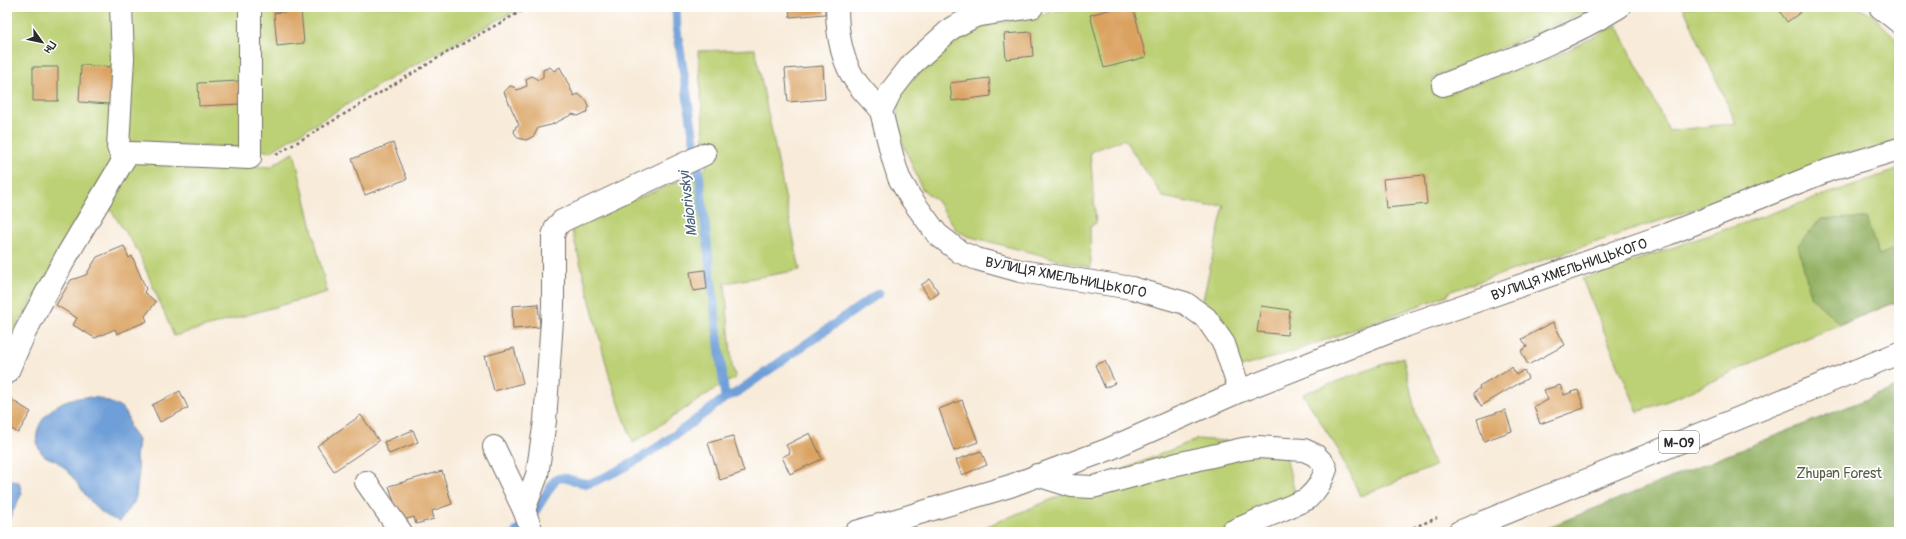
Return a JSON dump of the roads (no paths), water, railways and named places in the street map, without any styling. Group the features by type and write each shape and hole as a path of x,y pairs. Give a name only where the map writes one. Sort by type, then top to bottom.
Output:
{"street":[{"path":"121,7 123,58 118,147 123,159"},
{"path":"7,373 25,332 66,257 123,159 131,153 250,158 250,7"},
{"path":"836,7 837,27 842,54 857,83 882,111 891,90 912,64 952,28 976,12 1032,7"},
{"path":"1443,85 1546,45 1603,17 1619,7"},
{"path":"1880,7 1899,22"},
{"name":"ВУЛИЦЯ ХМЕЛЬНИЦЬКОГО","path":"882,111 892,159 910,197 937,234 960,252 977,259 1020,271 1132,288 1185,303 1206,318 1224,344 1240,391"},
{"name":"ВУЛИЦЯ ХМЕЛЬНИЦЬКОГО","path":"856,532 1010,486 1107,450 1240,391 1399,328 1668,234 1829,170 1899,149"},
{"path":"528,520 537,475 545,421 553,306 553,236 556,227 562,221 700,156"},
{"name":"М-09","path":"1459,532 1899,353"},
{"path":"494,447 528,520"},
{"path":"1037,476 1072,486 1093,487 1177,464 1258,447 1304,450 1315,455 1323,463 1326,469 1323,479 1316,490 1307,499 1231,532"},
{"path":"366,482 401,532"}],"water":[{"path":"86,397 99,398 121,407 127,414 130,428 138,440 136,458 139,472 136,496 134,503 120,521 104,514 97,508 68,472 56,461 46,457 41,452 37,444 39,428 42,420 48,413 63,402 71,399"},
{"path":"7,480 19,482 22,493 7,523"}],"waterway":[{"name":"Maiorivskyi","path":"676,7 677,30 699,172 725,398"},
{"path":"516,532 534,513 555,480 565,478 584,483 593,482 629,465 678,433 725,398 736,393 879,293"}],"park label":[{"name":"Zhupan Forest","path":"1839,473"}]}
